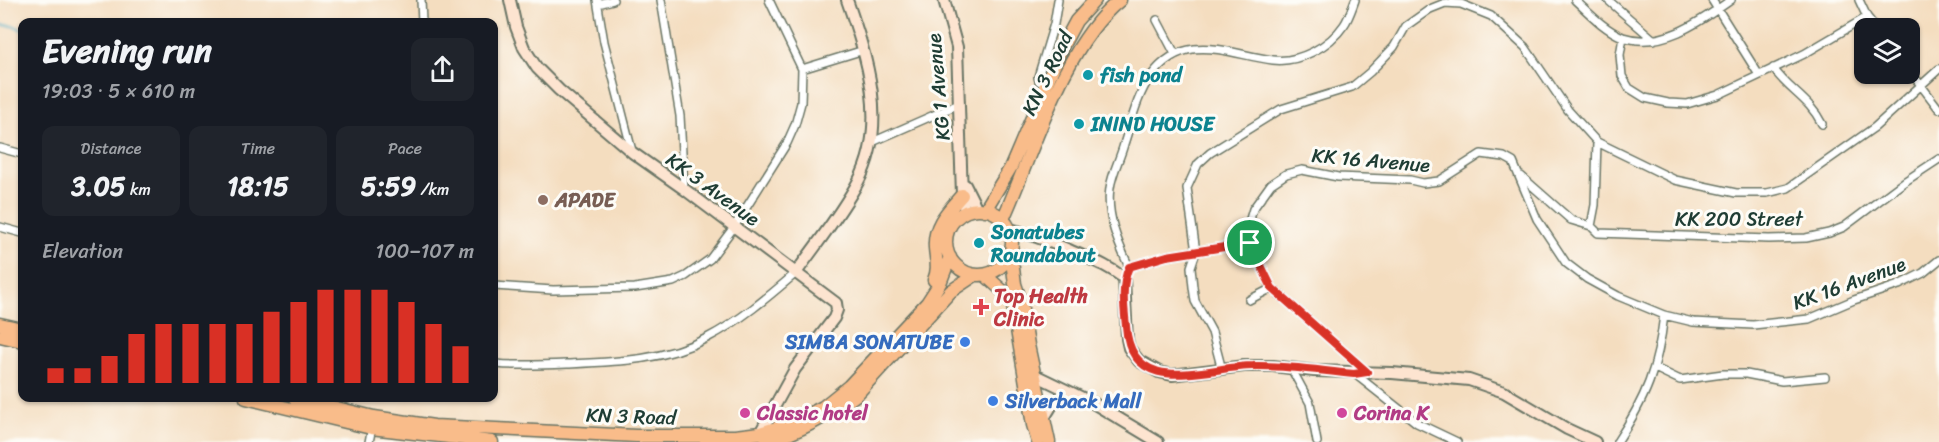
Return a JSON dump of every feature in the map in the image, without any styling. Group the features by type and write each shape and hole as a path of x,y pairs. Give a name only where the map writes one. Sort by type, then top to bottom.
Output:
{"highway":[{"name":"KN 3 Road","path":"1017,170 1045,85 1077,21 1095,0"},
{"name":"KN 3 Road","path":"1017,170 1088,33 1105,12 1120,0"},
{"path":"1017,170 976,210 951,225 946,247 956,266 964,272 980,275 1004,292 1012,306 1038,442"},
{"path":"1006,224 1017,170"},
{"path":"927,307 929,292 936,277 938,265 936,232 940,221 962,195"},
{"path":"976,210 994,213 1006,224 1013,241 1011,253 1048,442"},
{"path":"927,307 980,275 996,271 1011,253"},
{"path":"927,307 950,257"},
{"name":"KN 3 Road","path":"763,437 823,407 849,386 927,307"},
{"name":"KN 3 Road","path":"308,402 373,422 516,431 763,437 796,431 843,405 857,394 927,307"},
{"path":"0,324 18,328"},
{"path":"0,336 18,340"},
{"name":"KN 3 Road","path":"267,402 492,442"}],"main road":[{"name":"KK 3 Avenue","path":"510,0 524,48 537,68 582,111 633,153 836,303 837,310 834,318 795,369 774,405 763,437"},
{"path":"796,273 859,181 866,164 870,143 873,116 872,92 864,50 847,0"},
{"name":"KG 1 Avenue","path":"944,0 957,47 962,195 976,210"},
{"name":"KG 1 Avenue","path":"962,173 976,210"},
{"path":"1006,224 1091,257 1124,278 1129,348 1139,360 1153,369 1172,375 1244,366 1469,380 1504,392 1567,429 1595,442"},
{"path":"1033,374 1128,423 1158,442"},
{"path":"1044,418 1052,405 1068,391"},
{"path":"774,405 779,428"}],"street":[{"path":"421,0 422,18"},
{"path":"613,0 598,2 604,42 633,153"},
{"path":"661,0 681,116 684,189"},
{"path":"498,286 590,290 634,288 673,282 710,259 734,227 791,134 801,103 802,69 770,0"},
{"path":"1057,91 1039,81 1038,77 1054,24 1058,0"},
{"path":"1129,267 1119,246 1113,223 1110,187 1149,78 1162,63 1175,54 1194,48 1211,47 1273,60 1309,54 1344,26 1355,0"},
{"path":"1575,0 1605,26 1623,37 1640,40 1654,40 1673,34 1731,0"},
{"path":"1608,0 1654,40"},
{"path":"1712,0 1759,75"},
{"path":"1623,37 1620,55 1622,76 1629,88 1645,98 1687,105 1718,95 1804,54 1867,17 1859,0"},
{"path":"1222,370 1212,332 1195,301 1191,267 1196,252 1187,188 1198,164 1210,153 1281,109 1352,87 1394,47 1406,26 1430,9 1445,3 1461,4 1491,16 1525,47 1568,110 1597,142 1675,180 1720,191 1767,193 1788,188 1875,127 1939,69"},
{"path":"1157,20 1175,54"},
{"path":"802,69 864,50"},
{"path":"1773,68 1787,86 1811,106 1822,124"},
{"path":"1920,85 1939,109"},
{"path":"870,143 959,104"},
{"path":"1591,226 1597,142"},
{"path":"0,148 18,153"},
{"name":"KK 16 Avenue","path":"1367,372 1272,288 1250,243 1252,209 1271,184 1286,174 1302,170 1338,177 1410,180 1423,183 1438,181 1481,154 1504,158 1514,162 1538,219 1566,263 1587,279 1618,296 1664,315 1694,322 1753,325 1809,319 1836,310 1854,300 1899,285 1923,273 1939,260"},
{"name":"KK 200 Street","path":"1521,176 1571,220 1591,226 1598,233 1769,239 1806,238 1844,227 1939,159"},
{"path":"0,227 18,233"},
{"path":"1124,278 1129,267 1167,256 1250,243"},
{"path":"498,364 585,363 660,356 706,339 738,319 796,273"},
{"path":"1249,300 1272,288"},
{"path":"1617,442 1635,414 1650,382 1660,347 1664,315"},
{"path":"1291,368 1310,403 1317,442"},
{"path":"1654,368 1680,380 1734,374 1782,381 1825,377"},
{"path":"1354,374 1417,423 1457,442"},
{"path":"369,442 373,422"},
{"path":"1438,442 1442,434"}],"waterway":[{"path":"0,25 18,28"}],"place":[{"name":"fish pond","path":"1088,75"},
{"name":"ININD HOUSE","path":"1079,124"},
{"name":"APADE","path":"543,200"},
{"name":"Sonatubes Roundabout","path":"979,243"},
{"name":"Top Health Clinic","path":"981,307"},
{"name":"SIMBA SONATUBE","path":"965,342"},
{"name":"Silverback Mall","path":"993,401"},
{"name":"Classic hotel","path":"745,413"},
{"name":"Corina K","path":"1342,413"}],"route":[{"path":"1250,243 1272,288 1367,372 1354,374 1273,366 1244,366 1172,375 1147,366 1134,356 1129,348 1125,320 1124,278 1129,267 1167,256 1250,243"}]}
